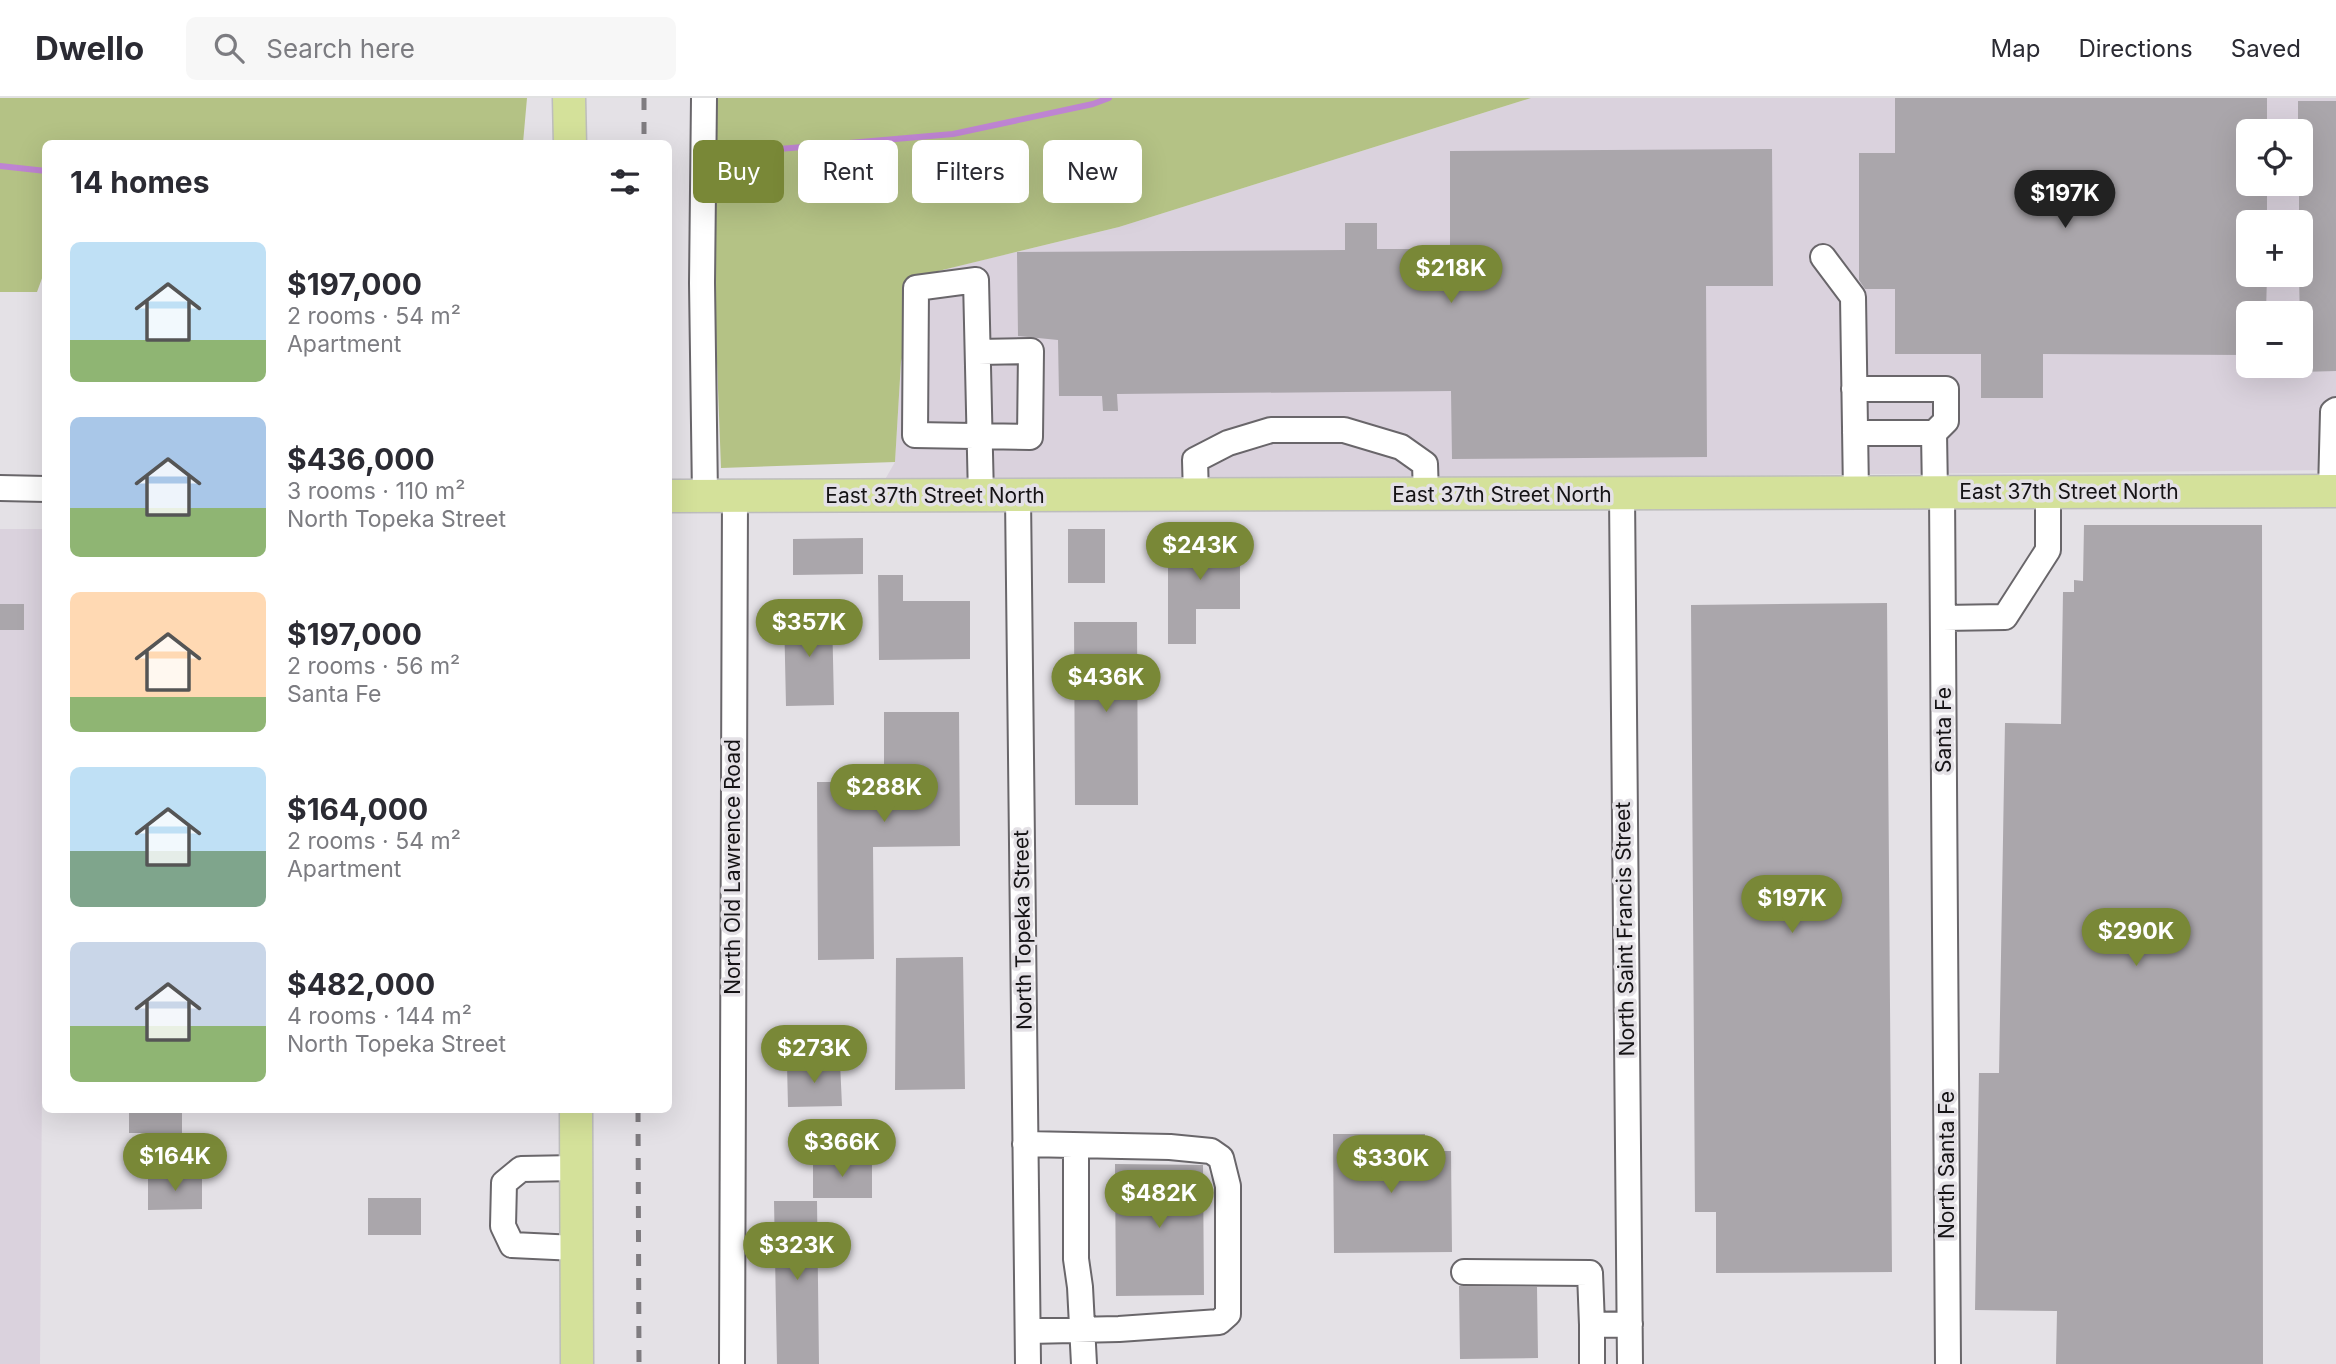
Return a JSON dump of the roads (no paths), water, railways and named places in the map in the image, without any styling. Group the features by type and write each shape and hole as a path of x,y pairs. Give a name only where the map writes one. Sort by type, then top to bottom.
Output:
{"main road":[{"path":"569,98 569,140"},
{"name":"East 37th Street North","path":"672,496 2334,491"},
{"path":"576,1113 577,1364"}],"street":[{"name":"North Old Lawrence Road","path":"704,98 702,283 720,496 732,1364"},
{"path":"1823,257 1853,297 1856,493"},
{"path":"978,352 1031,351 1030,437 979,436 915,435 916,288 976,280 979,436 981,497"},
{"path":"1854,390 1945,390 1945,421 1934,433 1855,433"},
{"path":"2334,491 2333,412 2336,410"},
{"path":"1196,496 1195,460 1228,443 1271,430 1343,430 1402,447 1425,464 1426,495"},
{"name":"Santa Fe","path":"1934,433 1943,618 1945,967"},
{"path":"0,488 42,489"},
{"path":"1943,618 2005,617 2048,550 2048,492"},
{"name":"North Saint Francis Street","path":"1622,495 1630,1364"},
{"name":"North Topeka Street","path":"1018,497 1028,1364"},
{"name":"North Santa Fe","path":"1945,967 1948,1364"},
{"path":"1025,1144 1170,1147 1211,1151 1221,1158 1228,1186 1228,1314 1219,1322 1028,1331"},
{"path":"1076,1146 1076,1259 1084,1364"},
{"path":"576,1168 521,1169 504,1183 503,1226 512,1245 576,1248"},
{"path":"1464,1272 1590,1273 1592,1364"},
{"path":"1591,1325 1630,1324"}],"waterway":[{"path":"784,149 953,134 1093,104 1109,98"},
{"path":"0,166 42,171"}],"railway":[{"path":"644,98 644,140"},
{"path":"638,1113 639,1364"}]}
